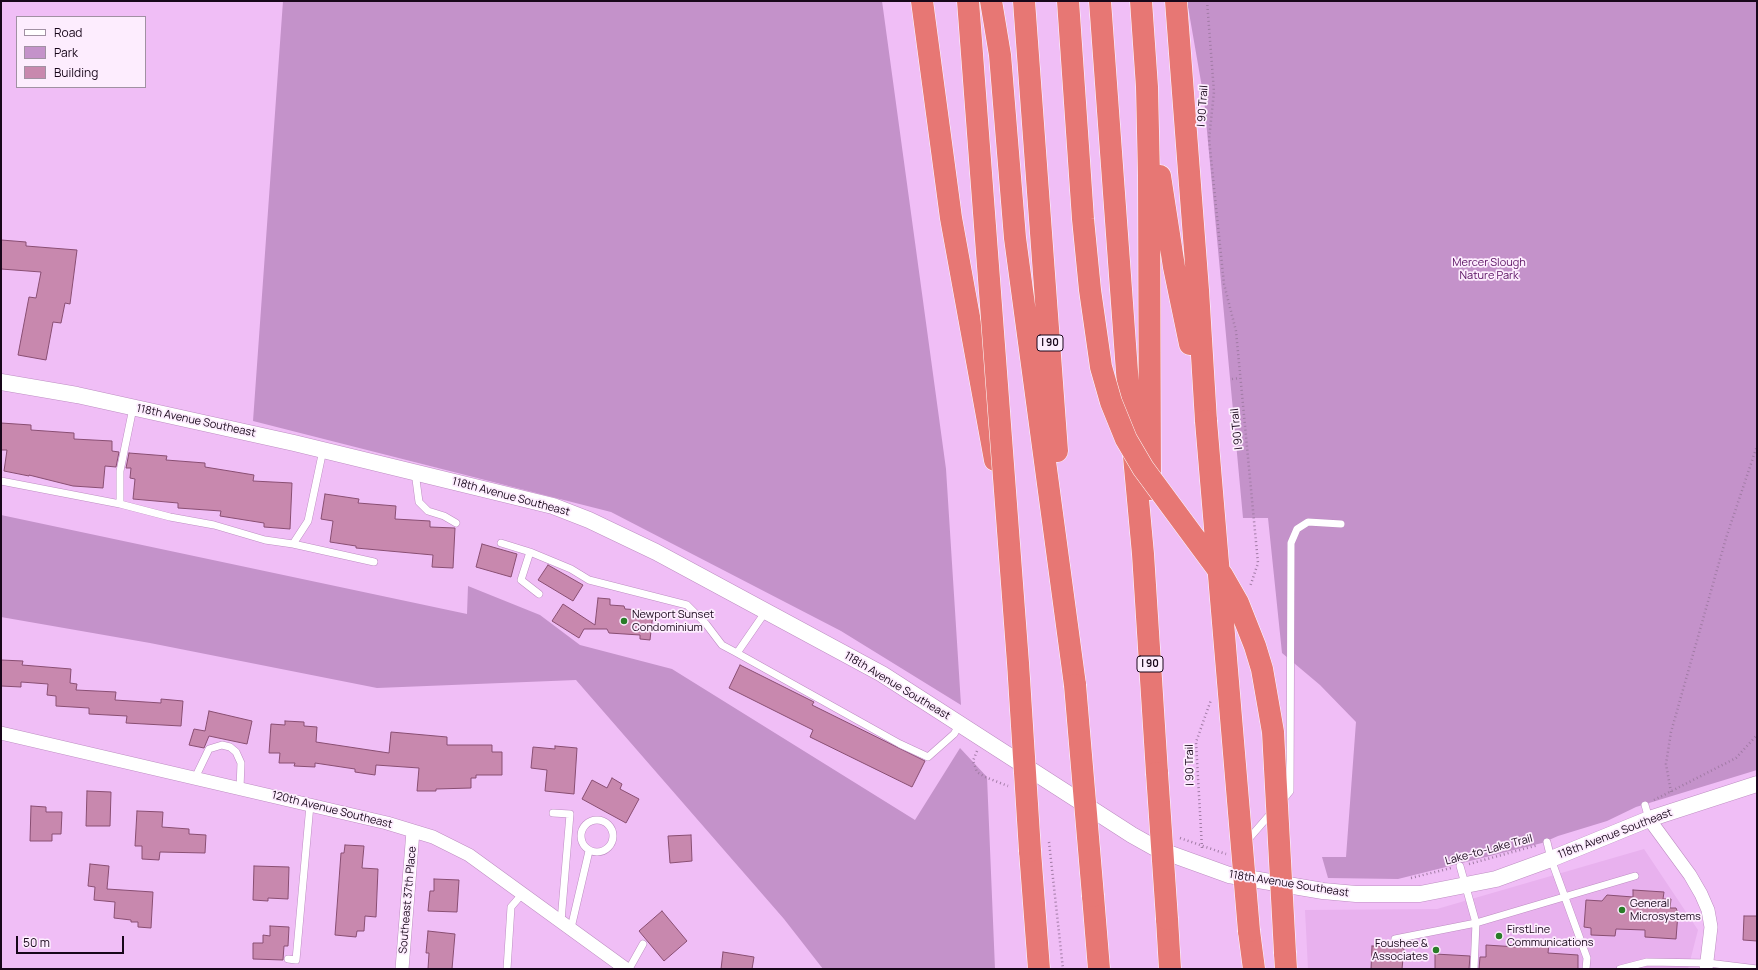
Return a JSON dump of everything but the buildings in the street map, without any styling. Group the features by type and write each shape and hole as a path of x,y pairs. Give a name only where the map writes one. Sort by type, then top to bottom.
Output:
{"highway":[{"path":"922,1 951,218 995,460 1011,570"},
{"path":"968,1 1011,570 1039,969"},
{"path":"991,1 1000,55 1015,238 1075,685"},
{"name":"I 90","path":"1024,1 1075,685 1099,969"},
{"path":"1068,1 1085,235 1094,324 1101,367 1111,402 1126,439 1143,468 1222,575 1238,603 1255,646 1268,694 1273,732 1285,961"},
{"name":"I 90","path":"1100,1 1130,413 1143,554 1170,969"},
{"path":"1141,1 1146,87 1150,247 1150,504 1143,554"},
{"path":"1176,1 1198,283 1206,421 1249,931 1254,968"},
{"path":"1146,87 1174,267 1206,421"},
{"path":"1032,969 1035,908"}],"street":[{"name":"118th Avenue Southeast","path":"1,382 78,395 323,450 553,506 589,520 656,552 882,674 1138,838 1157,848 1229,875 1323,891 1356,894 1420,894 1496,879 1551,860 1647,812 1757,784"},
{"name":"120th Avenue Southeast","path":"1,733 240,788 433,837 468,855 523,893 566,925 613,965 628,969"},
{"path":"1647,812 1690,875 1708,910 1711,927 1707,966"},
{"name":"Southeast 37th Place","path":"402,969 413,831"}],"lane":[{"path":"120,504 120,472 133,408"},
{"path":"293,544 308,521 323,450"},
{"path":"415,472 419,502 428,511 444,516 456,523"},
{"path":"1,481 120,504 170,517 214,524 265,540 293,544 374,562"},
{"path":"1234,856 1290,791 1291,543 1297,529 1308,522 1341,524"},
{"path":"501,543 530,552 571,569 589,580 688,605 706,624 722,645 900,744 928,757 954,734 960,724"},
{"path":"530,552 521,580 539,594"},
{"path":"737,653 766,611"},
{"path":"195,778 209,749 222,746 230,747 236,752 241,763 240,788"},
{"path":"288,959 296,960 310,805"},
{"path":"553,813 570,814 566,925"},
{"path":"592,820 603,820 611,827 613,832 613,842 610,847 600,852 589,850 582,842 581,831 584,826 592,820"},
{"path":"1547,842 1551,860 1587,958 1586,969"},
{"path":"566,925 589,850"},
{"path":"1460,866 1464,886 1476,923 1474,969"},
{"path":"1395,939 1476,923 1565,898 1635,876"},
{"path":"507,969 511,907 523,893"},
{"path":"628,969 643,944"},
{"path":"1620,969 1647,962 1757,969"}],"path":[{"name":"I 90 Trail","path":"1207,1 1214,92 1209,140 1224,284 1236,331 1258,563 1248,593"},
{"path":"1232,379 1240,378"},
{"path":"1671,792 1666,764 1671,732 1726,538 1757,446"},
{"name":"I 90 Trail","path":"1212,697 1196,742 1202,847 1234,856"},
{"path":"1647,812 1671,792 1736,758 1757,735"},
{"name":"Lake-to-Lake Trail","path":"1410,878 1503,856 1547,842"}],"shaded area":[{"path":"1644,849 1698,930 1688,969 1308,969 1305,910 1437,909"}],"green space":[{"path":"283,1 882,1 946,469 961,705 841,631 611,512 253,421"},
{"name":"Mercer Slough Nature Park","path":"1187,1 1757,1 1757,770 1636,807 1607,821 1558,836 1542,843 1398,879 1328,878 1322,857 1346,857 1356,722 1320,685 1282,653 1268,518 1243,518 1204,99"},
{"path":"1,515 467,614 468,586 540,615 580,645 672,669 915,820 960,748 987,777 995,969 823,969 784,919 576,680 377,688 150,643 1,617"}],"place":[{"name":"Newport Sunset Condominium","path":"624,621"},
{"name":"General Microsystems","path":"1622,910"},
{"name":"FirstLine Communications","path":"1499,936"},
{"name":"Foushee & Associates","path":"1436,950"}]}
